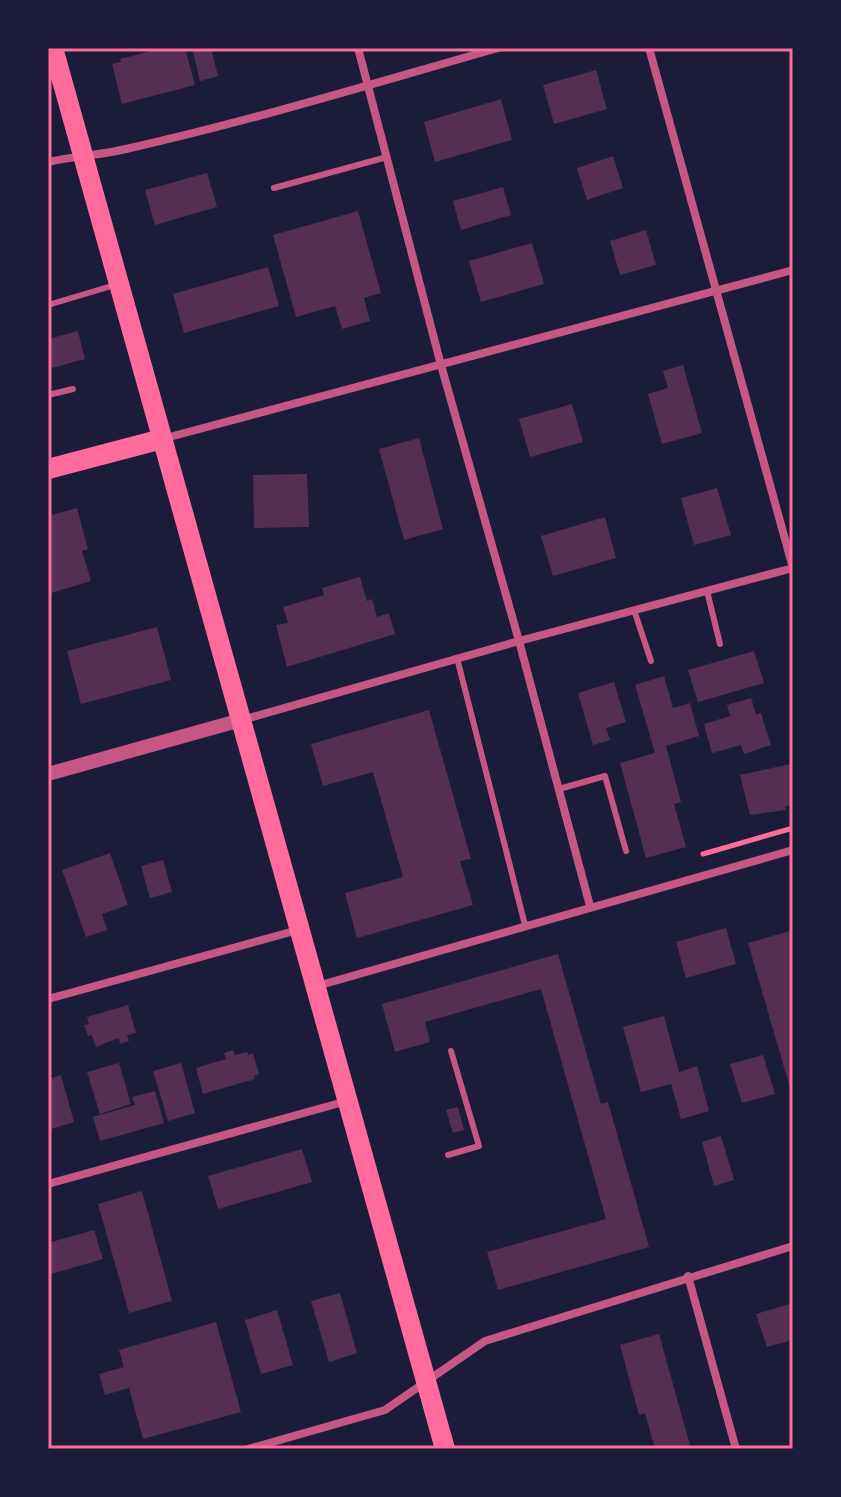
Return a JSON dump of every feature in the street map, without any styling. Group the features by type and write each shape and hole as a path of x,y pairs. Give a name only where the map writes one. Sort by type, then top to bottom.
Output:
{"main road":[{"path":"53,48 445,1449"},
{"path":"48,469 162,439"}],"street":[{"path":"358,48 441,365 590,906"},
{"path":"48,162 82,154 123,150 498,48"},
{"path":"48,774 457,658 793,568 649,48"},
{"path":"162,439 793,270"},
{"path":"316,986 793,850"},
{"path":"48,999 301,929"},
{"path":"48,1184 348,1101"},
{"path":"248,1449 385,1410 485,1341 793,1246"},
{"path":"688,1276 736,1449"}],"lane":[{"path":"274,188 387,157"},
{"path":"48,305 118,284"},
{"path":"48,395 73,389"},
{"path":"707,591 720,644"},
{"path":"634,610 651,661"},
{"path":"457,658 525,925"},
{"path":"559,789 605,776 626,851"},
{"path":"448,1155 479,1146 451,1051"}],"path":[{"path":"703,854 793,828"}],"building":[{"path":"164,48 185,48 195,85 122,104 112,64 121,62 120,59"},
{"path":"192,48 211,48 218,76 200,81"},
{"path":"596,70 607,109 554,124 543,85"},
{"path":"501,99 512,140 435,162 424,122"},
{"path":"613,156 623,188 587,200 577,168"},
{"path":"207,173 217,207 155,225 145,190"},
{"path":"503,187 511,215 461,230 453,201"},
{"path":"358,211 381,293 364,298 370,321 342,329 335,306 296,317 273,235"},
{"path":"646,230 656,265 620,275 610,241"},
{"path":"532,243 544,284 481,302 469,261"},
{"path":"268,267 279,306 184,333 173,294"},
{"path":"78,331 85,359 48,369 48,339"},
{"path":"683,365 702,433 662,444 648,394 668,388 663,371"},
{"path":"572,404 583,442 530,457 519,419"},
{"path":"419,438 443,529 404,540 379,449"},
{"path":"307,474 309,527 254,528 253,475"},
{"path":"717,488 731,535 694,545 681,498"},
{"path":"77,508 88,549 82,551 91,581 48,594 48,516"},
{"path":"605,517 616,558 553,576 541,536"},
{"path":"360,577 367,601 372,599 377,617 389,613 395,634 287,667 276,625 288,623 283,607 324,595 322,588"},
{"path":"157,627 171,680 81,704 67,651"},
{"path":"754,651 764,683 698,702 688,670"},
{"path":"664,676 673,708 690,703 699,736 666,746 681,802 674,804 686,847 646,858 620,763 655,753 635,685"},
{"path":"614,682 626,722 606,728 610,740 593,745 578,693"},
{"path":"751,698 756,714 761,713 771,745 744,754 741,745 712,753 704,724 730,716 727,705"},
{"path":"429,710 471,859 460,861 473,905 357,938 345,893 403,877 373,772 323,786 311,744"},
{"path":"790,764 793,805 785,807 786,810 750,815 740,775"},
{"path":"110,853 128,905 102,914 107,930 86,937 62,870"},
{"path":"163,860 172,892 150,898 141,866"},
{"path":"726,928 736,964 686,978 676,942"},
{"path":"793,930 793,1095 792,1095 748,943"},
{"path":"558,954 601,1104 608,1102 649,1247 498,1290 487,1252 606,1219 541,989 425,1022 430,1042 395,1052 382,1004"},
{"path":"128,1005 136,1033 127,1035 129,1041 120,1044 119,1038 96,1047 84,1025 89,1024 87,1017"},
{"path":"664,1016 679,1072 697,1066 709,1111 681,1119 671,1084 641,1092 623,1027"},
{"path":"233,1050 235,1055 253,1053 259,1074 254,1076 255,1079 203,1094 196,1068 226,1059 224,1053"},
{"path":"763,1055 775,1094 742,1103 730,1064"},
{"path":"119,1063 131,1104 100,1114 87,1072"},
{"path":"181,1063 195,1113 168,1121 153,1071"},
{"path":"61,1075 74,1122 48,1130 48,1079"},
{"path":"155,1091 164,1123 100,1141 93,1117 135,1105 132,1097"},
{"path":"458,1107 464,1130 453,1133 446,1110"},
{"path":"721,1136 734,1180 714,1186 702,1142"},
{"path":"302,1149 312,1182 218,1209 208,1176"},
{"path":"142,1191 172,1301 129,1313 98,1204"},
{"path":"94,1230 103,1259 48,1275 48,1243"},
{"path":"340,1293 357,1353 329,1362 311,1301"},
{"path":"793,1303 793,1340 767,1347 756,1314"},
{"path":"277,1310 293,1365 261,1374 245,1320"},
{"path":"216,1322 241,1412 143,1439 129,1388 105,1395 99,1374 124,1367 119,1350"},
{"path":"659,1334 691,1449 655,1449 645,1413 639,1415 620,1345"}]}
